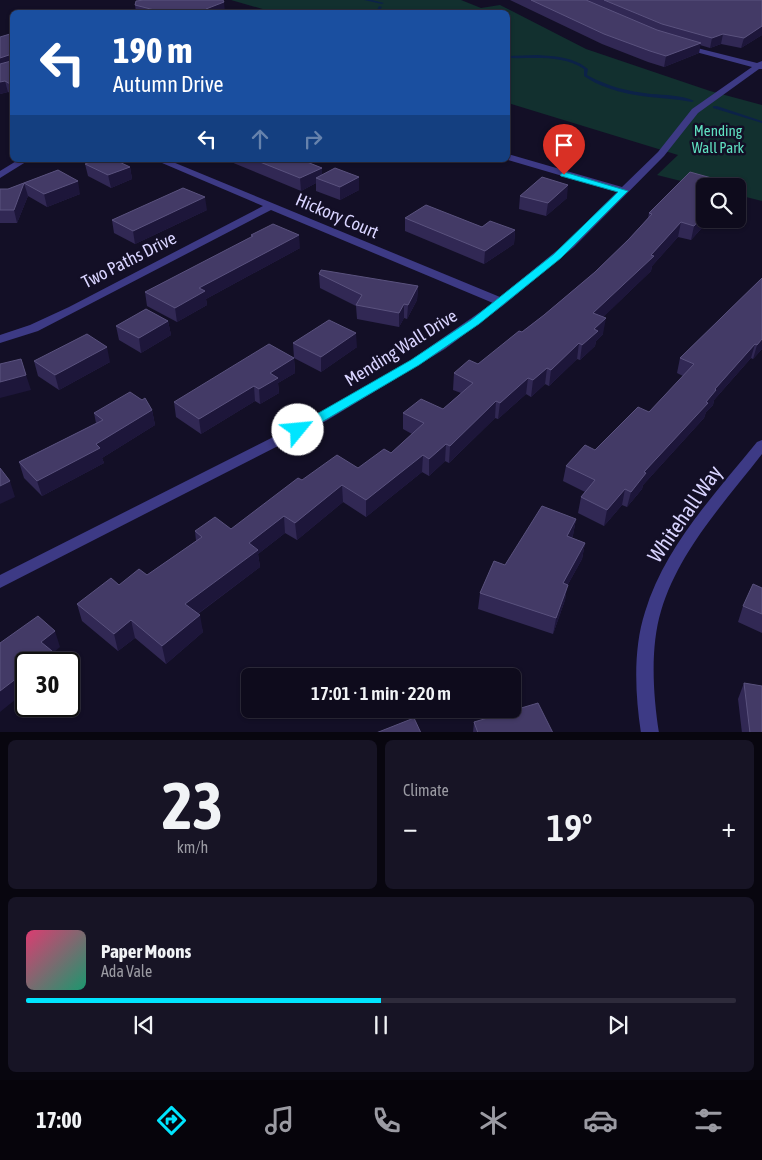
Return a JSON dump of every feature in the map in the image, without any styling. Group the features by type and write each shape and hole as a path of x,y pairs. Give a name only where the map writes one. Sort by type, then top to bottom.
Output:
{"street":[{"path":"673,42 760,65"},
{"name":"Mending Wall Drive","path":"0,582 316,421 415,363 502,302 570,245 661,154 695,111 760,65"},
{"path":"510,157 624,191"},
{"path":"0,175 21,162"},
{"name":"Hickory Court","path":"165,162 502,302"},
{"name":"Two Paths Drive","path":"0,339 34,328 73,309 271,206"},
{"name":"Whitehall Way","path":"650,732 646,661 653,611 664,582 674,560 688,540 762,445"}],"green space":[{"name":"Mending Wall Park","path":"231,0 461,0 481,8 500,5 510,10 266,10"},
{"name":"Mending Wall Park","path":"510,10 586,49 710,91 762,105 762,201 746,197 746,178 696,178 696,185 657,175 678,155 510,104"}],"building":[{"path":"223,0 224,2 206,9 211,10 154,10 135,5 136,1"},
{"path":"531,0 586,0 657,30 701,43 666,56 604,34"},
{"path":"604,0 762,0 762,26 744,38 723,34 712,38 662,24"},
{"path":"10,34 10,56 0,58 0,37"},
{"path":"10,61 10,84 5,81 0,82 0,64"},
{"path":"90,162 119,162 130,167 108,175 85,164"},
{"path":"260,162 307,162 322,168 300,178"},
{"path":"335,168 359,177 340,187 316,178"},
{"path":"58,170 78,181 44,194 24,183 14,210 0,210 0,189 8,189"},
{"path":"690,172 712,178 696,178 696,224 694,226 681,222 651,255 654,256 593,313 606,318 594,329 598,331 582,345 579,343 551,370 547,368 533,380 528,378 500,403 496,401 450,446 446,444 429,459 423,455 366,500 342,485 295,523 284,516 249,543 258,550 185,604 200,615 162,646 131,620 114,634 77,604 111,578 119,585 139,569 147,575 202,537 195,531 215,517 231,529 298,478 302,480 337,455 358,468 384,449 391,453 424,423 403,413 421,399 443,409 473,383 454,373 469,360 478,364 519,331 522,332 544,315 595,272 629,239 652,214 649,213"},
{"path":"542,177 568,185 548,203 520,196"},
{"path":"183,188 205,197 133,231 112,220"},
{"path":"426,205 482,227 490,221 515,230 485,251 405,218"},
{"path":"273,224 299,235 199,288 205,291 175,308 145,292 253,236 251,235"},
{"path":"321,270 418,286 408,305 404,304 399,313 356,305 362,295 319,274"},
{"path":"762,278 762,339 757,345 755,344 715,389 706,402 708,403 644,472 646,473 631,492 625,489 607,510 581,497 595,480 566,466 585,445 595,450 638,407 649,412 694,364 680,358"},
{"path":"146,309 168,321 139,338 116,326"},
{"path":"329,320 356,333 321,357 293,343"},
{"path":"87,334 107,347 55,375 34,361"},
{"path":"269,344 294,358 270,373 278,378 259,389 254,386 199,419 174,402"},
{"path":"21,359 26,375 0,382 0,364"},
{"path":"130,392 142,400 145,398 152,410 96,444 100,448 37,481 19,462 103,420 94,413"},
{"path":"0,468 10,481 0,486"},
{"path":"542,506 576,519 567,536 585,543 563,583 568,585 556,618 480,593 494,561 505,565"},
{"path":"753,584 762,588 762,614 743,606"},
{"path":"38,616 55,631 41,642 52,651 51,652 15,652 15,679 0,691 0,643"},
{"path":"744,683 762,686 762,732 750,732"},
{"path":"538,703 552,732 478,732 474,722 487,718 521,718 521,708"},
{"path":"414,718 421,732 379,732"}],"waterway":[{"path":"366,0 382,3"},
{"path":"510,57 548,57 570,60 586,69 585,75 611,88 692,101"},
{"path":"715,107 762,122"}],"route":[{"path":"298,430 415,363 475,322 558,256 624,191 564,175"}]}
